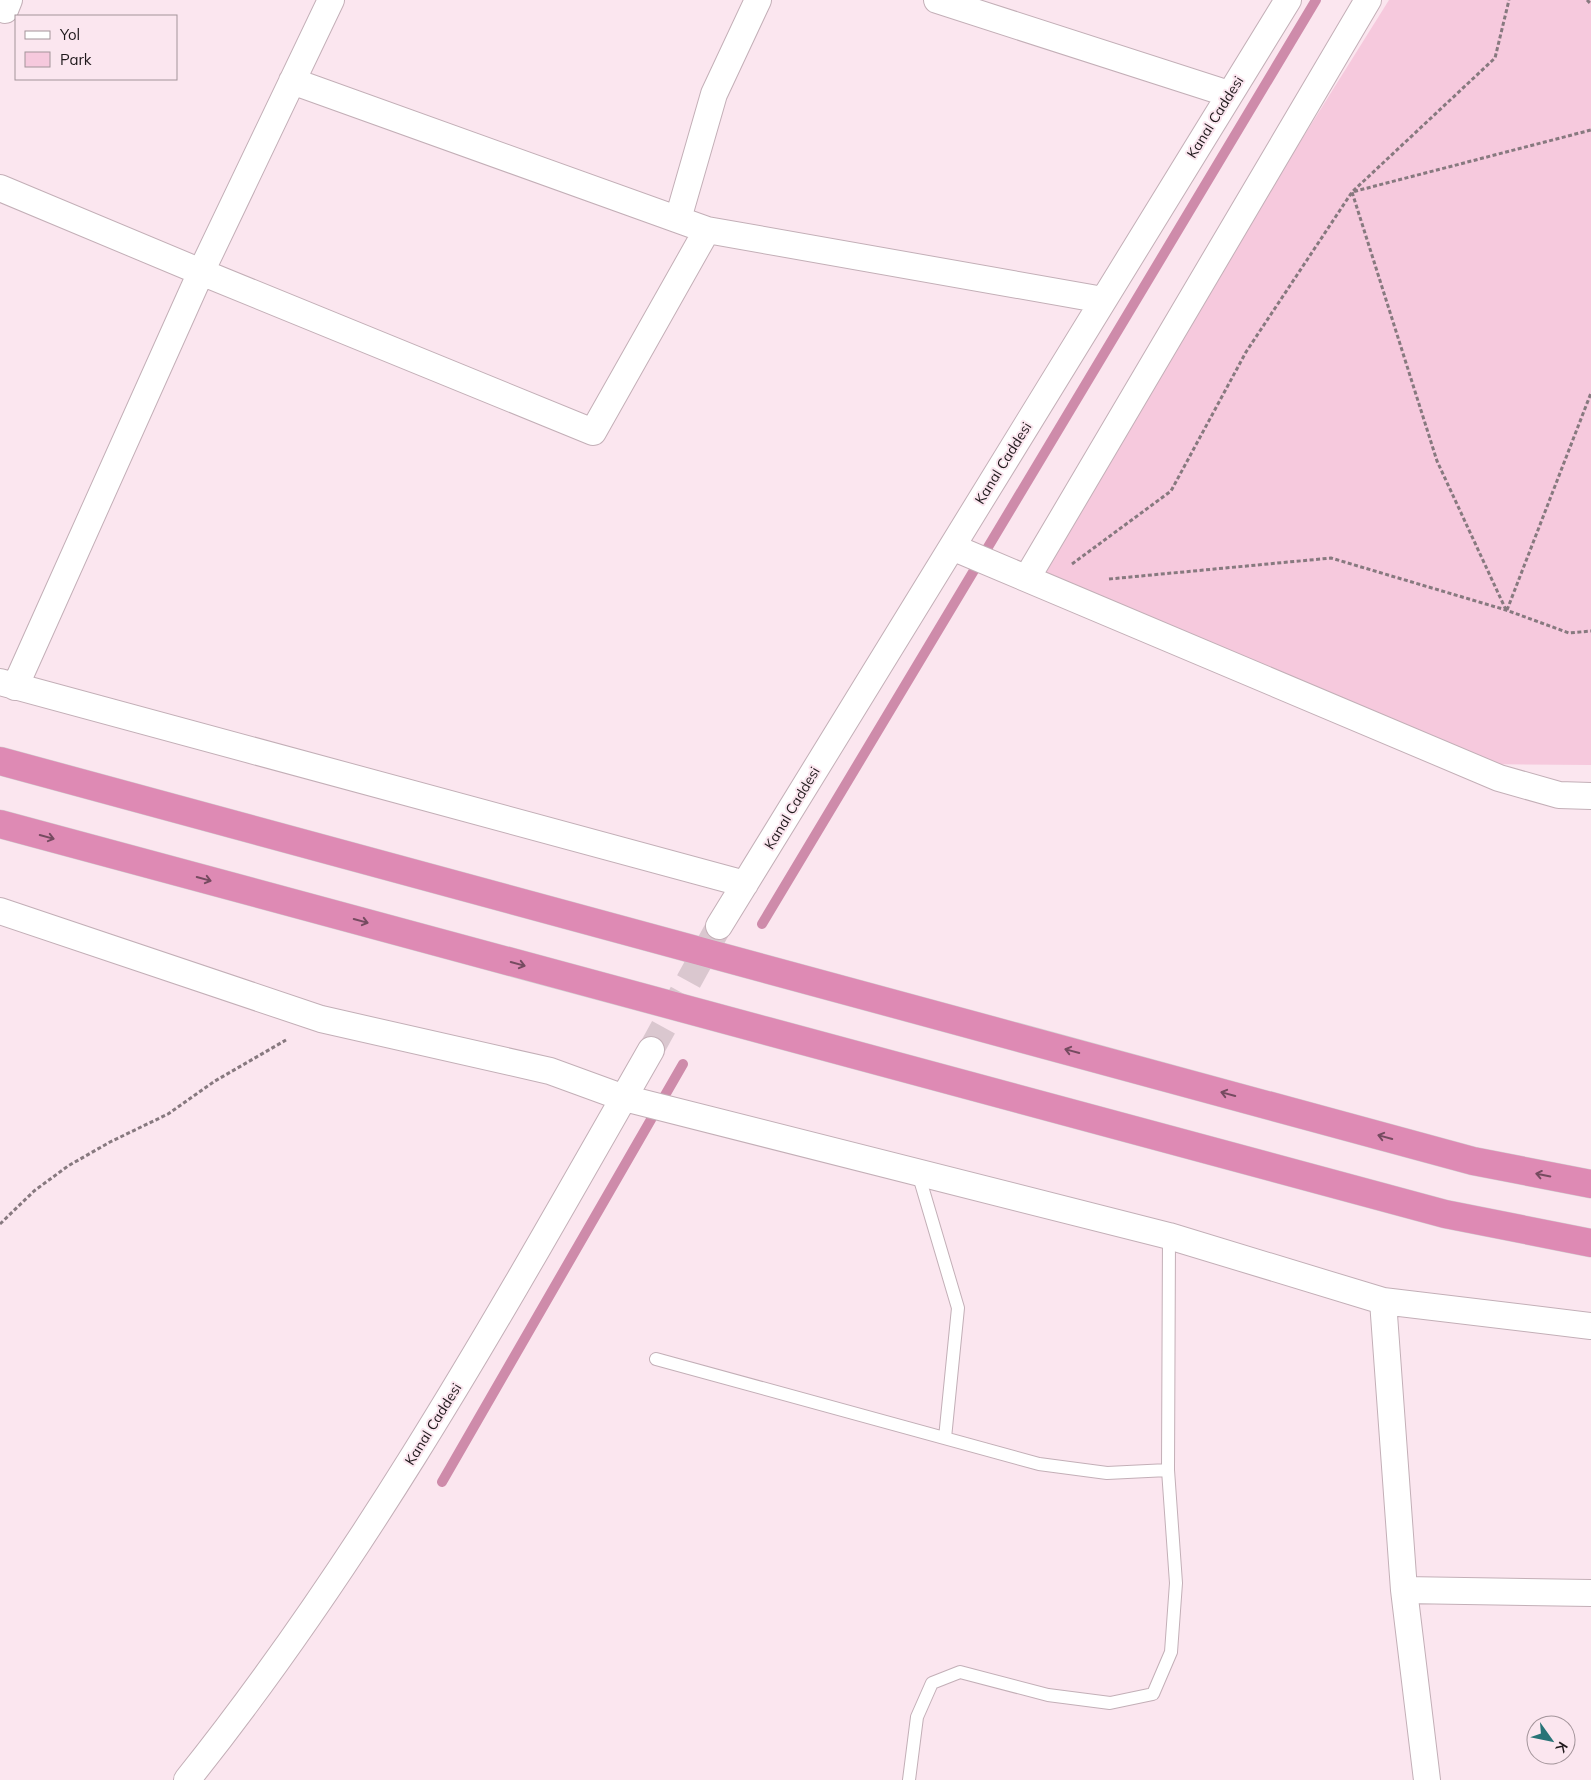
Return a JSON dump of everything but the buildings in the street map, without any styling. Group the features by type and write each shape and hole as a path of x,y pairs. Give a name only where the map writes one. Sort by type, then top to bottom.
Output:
{"highway":[{"path":"0,761 1473,1161 1591,1184"},
{"path":"0,824 1445,1214 1591,1243"}],"street":[{"path":"330,0 200,272 8,685 745,884"},
{"path":"678,219 714,94 758,0"},
{"path":"938,0 1229,94"},
{"name":"Kanal Caddesi","path":"719,926 1288,0"},
{"path":"1029,579 1368,0"},
{"path":"292,81 708,230 1103,300"},
{"path":"0,188 200,272 593,432 708,230"},
{"path":"952,546 1499,778 1559,795 1588,797"},
{"path":"0,911 322,1019 550,1071 624,1098 1169,1236 1382,1301 1591,1326"},
{"name":"Kanal Caddesi","path":"187,1780 235,1720 322,1596 441,1414 651,1050"},
{"path":"1382,1301 1404,1590 1427,1780"},
{"path":"1404,1590 1591,1593"}],"lane":[{"path":"918,1173 958,1308 945,1438"},
{"path":"909,1780 917,1717 932,1683 960,1672 1048,1695 1110,1703 1153,1694 1170,1652 1176,1583 1168,1470 1169,1236"},
{"path":"656,1359 1039,1464 1107,1473 1168,1470"}],"path":[{"path":"1029,579 1171,491 1246,352 1352,192 1495,58 1509,0"},
{"path":"1587,0 1591,4"},
{"path":"1352,192 1591,130"},
{"path":"1352,192 1437,461 1506,610"},
{"path":"1506,610 1591,392"},
{"path":"1103,580 1331,558 1506,610 1569,633 1591,631"},
{"path":"0,1224 34,1191 68,1166 110,1142 168,1114 215,1082 322,1019"}],"green space":[{"path":"1389,0 1591,0 1591,765 1472,764 1027,578"}],"waterway":[{"path":"762,924 1316,0"},
{"path":"442,1482 683,1064"}],"tunnel":[{"path":"651,1050 719,926"}]}
